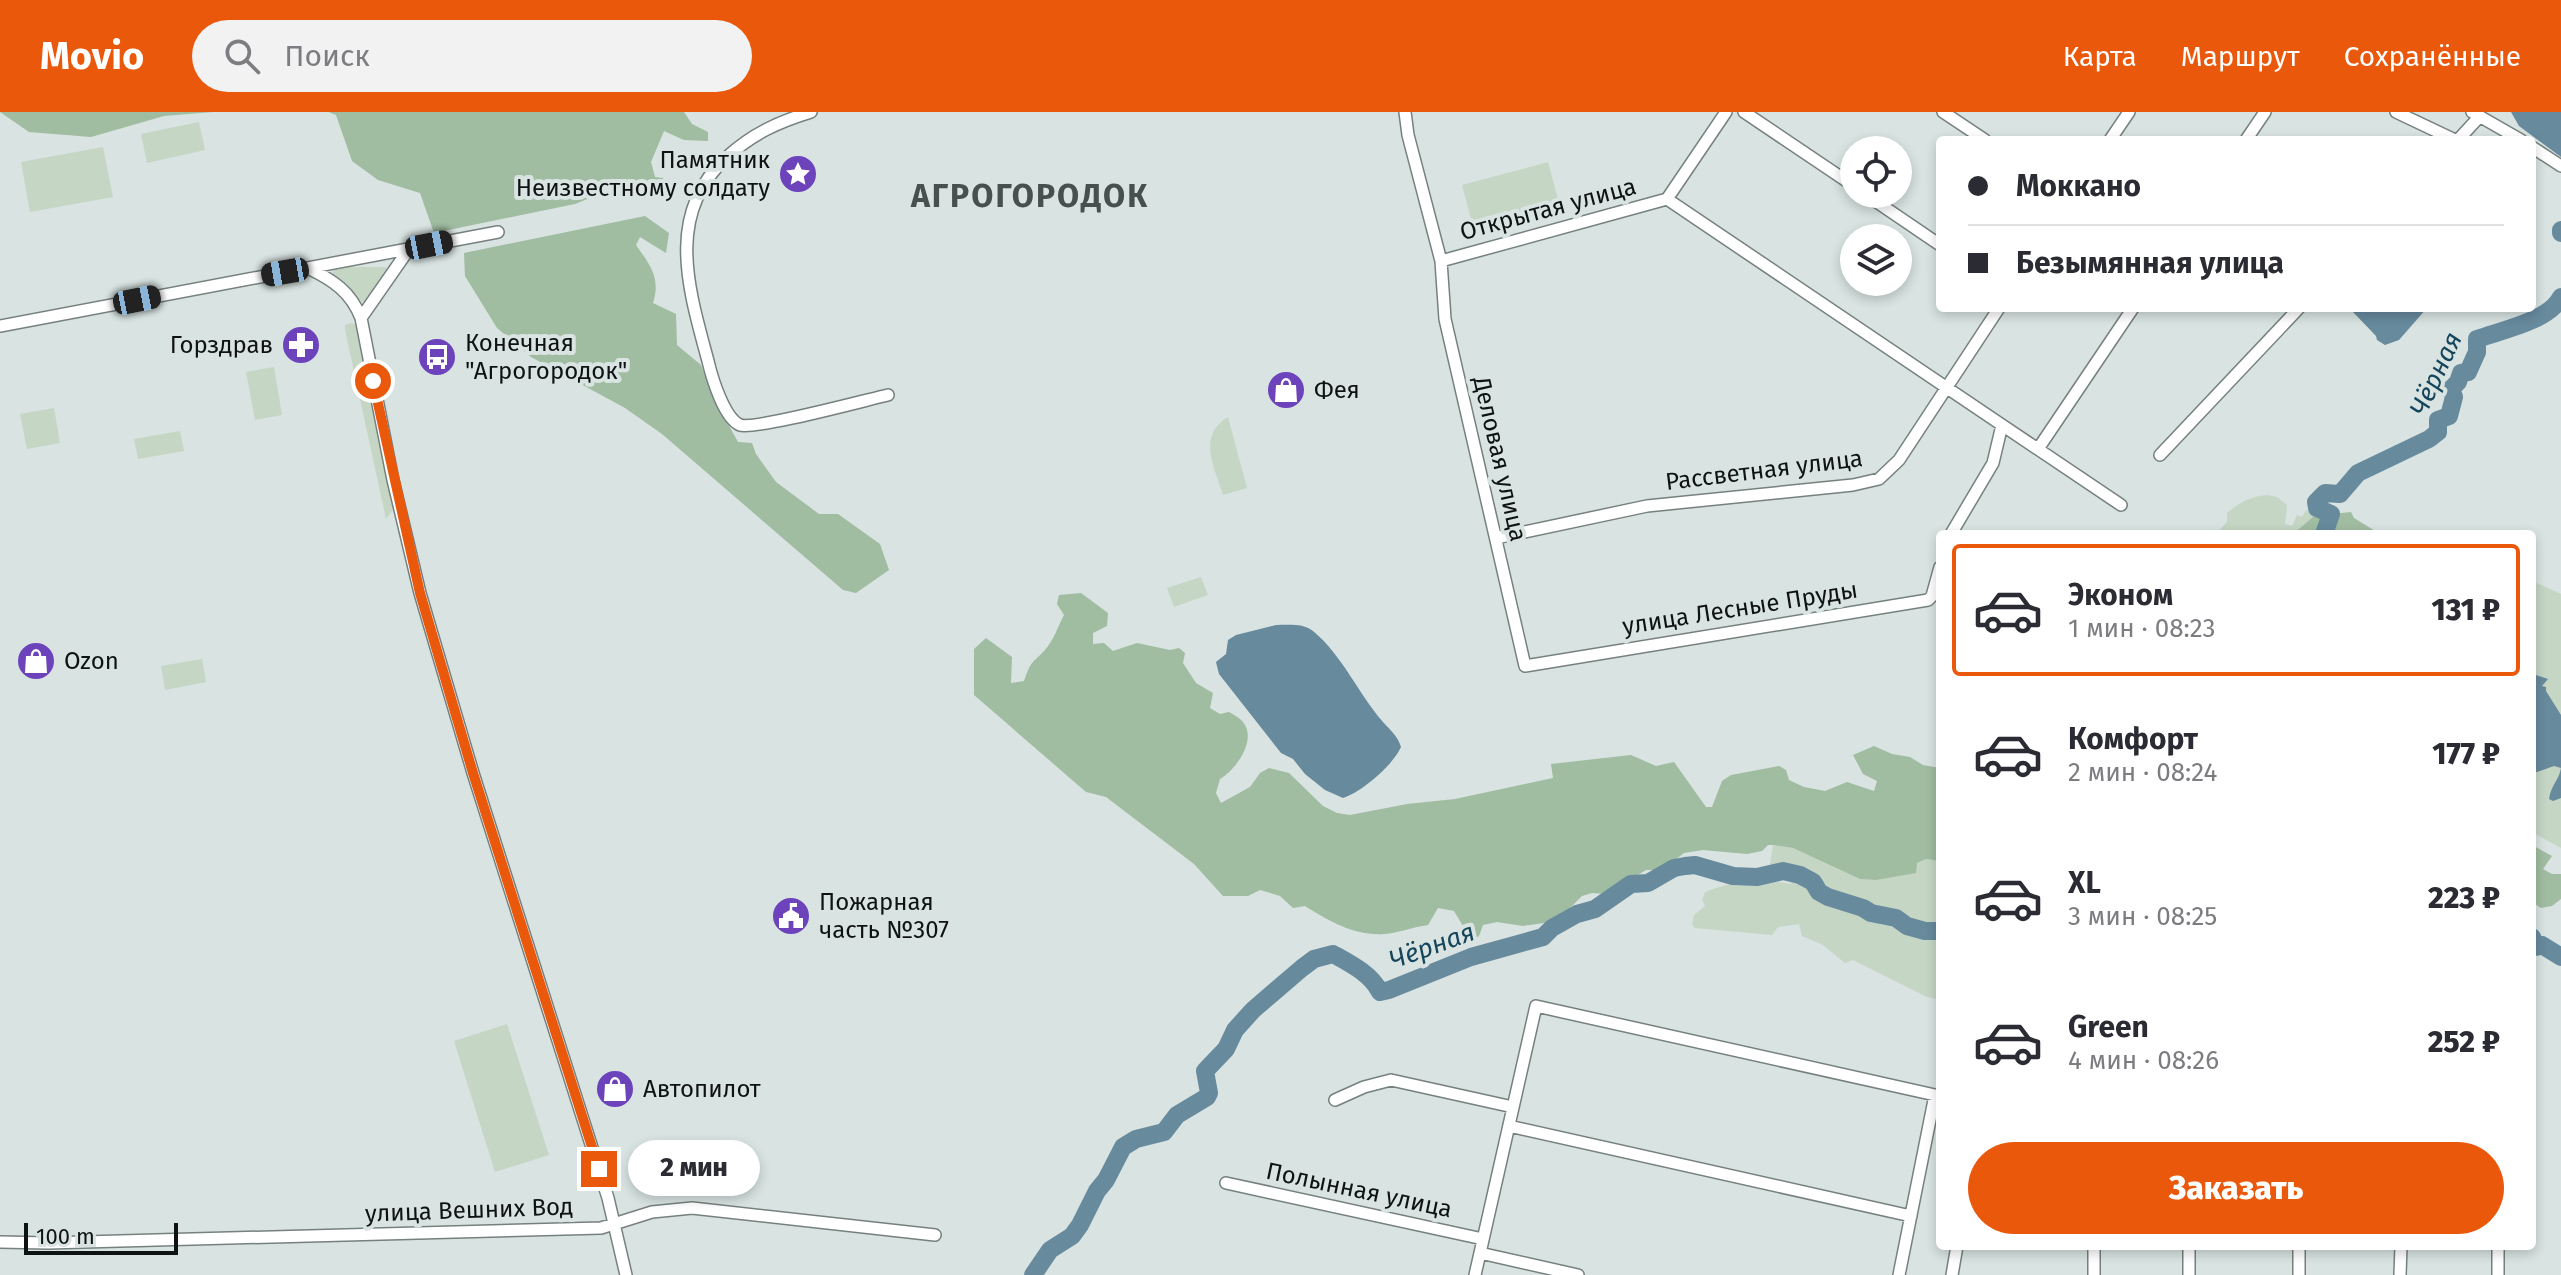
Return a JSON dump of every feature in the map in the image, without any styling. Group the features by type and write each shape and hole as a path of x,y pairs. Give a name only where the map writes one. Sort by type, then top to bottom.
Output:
{"street":[{"path":"811,112 770,126 723,161 704,184 689,216 686,237 688,275 712,376 728,414 743,426 888,395"},
{"name":"Деловая улица","path":"1405,112 1408,135 1441,261 1445,319 1525,666"},
{"path":"1726,112 1667,199 2121,505"},
{"path":"1744,112 1840,177"},
{"path":"1943,112 1979,136"},
{"path":"2113,136 2129,112"},
{"path":"2249,136 2265,112"},
{"path":"2396,112 2447,136"},
{"path":"2459,136 2476,114 2514,136"},
{"path":"2536,150 2561,166"},
{"name":"Открытая улица","path":"1441,261 1667,199"},
{"path":"1886,208 1936,242"},
{"path":"0,326 498,232"},
{"path":"361,318 409,249"},
{"path":"308,268 332,280 342,289 352,299 361,318 393,480 420,593 481,799 615,1223 626,1275"},
{"name":"Рассветная улица","path":"1496,538 1647,506 1866,483 1879,479 1899,460 1996,312"},
{"path":"2038,449 2130,312"},
{"path":"2160,455 2295,312"},
{"path":"1953,530 1993,463 2002,425"},
{"name":"улица Лесные Пруды","path":"1525,666 1928,600 1936,582"},
{"path":"1475,1275 1536,1006 1935,1095 1899,1275"},
{"path":"1335,1100 1364,1087 1391,1080 1513,1107"},
{"path":"1509,1126 1911,1216"},
{"name":"Полынная улица","path":"1226,1183 1483,1239"},
{"name":"улица Вешних Вод","path":"0,1242 601,1228 652,1212 692,1208 935,1235"},
{"path":"1952,1275 1956,1250"},
{"path":"2094,1250 2094,1275"},
{"path":"2189,1250 2189,1275"},
{"path":"2299,1250 2299,1275"},
{"path":"2400,1275 2401,1250"},
{"path":"2498,1250 2498,1275"},
{"path":"1480,1253 1578,1275"}],"green space":[{"path":"0,112 213,112 164,116 91,137 29,132"},
{"path":"329,112 684,112 692,124 708,132 708,141 684,140 664,131 651,162 655,177 663,178 666,188 627,198 622,185 575,204 434,233 420,193 378,180 352,161 336,115"},
{"path":"199,122 205,150 147,163 141,134"},
{"path":"103,147 113,197 30,212 21,162"},
{"path":"1548,162 1560,207 1474,230 1462,185"},
{"path":"645,216 669,233 666,253 640,237 636,245 655,279 653,303 676,314 677,345 701,365 713,397 738,442 752,443 776,482 819,514 838,514 880,544 889,570 856,593 843,590 662,434 625,408 531,357 497,328 465,276 464,253"},
{"path":"384,267 388,272 367,300 361,302 347,285 332,274 334,269"},
{"path":"345,325 357,325 393,510 386,519 345,330"},
{"path":"274,367 282,415 255,420 246,372"},
{"path":"54,408 60,443 27,449 20,414"},
{"path":"1228,417 1247,488 1223,495 1210,453 1210,443 1218,425"},
{"path":"180,431 184,451 138,459 134,439"},
{"path":"2267,495 2277,497 2287,505 2285,524 2292,526 2297,515 2302,517 2306,510 2314,516 2298,530 2220,530 2227,522 2227,513 2250,499"},
{"path":"2351,512 2354,518 2374,530 2298,530 2314,516"},
{"path":"1201,577 1208,595 1174,607 1167,588"},
{"path":"2536,583 2561,594 2561,848 2536,834"},
{"path":"1081,593 1108,613 1107,626 1093,633 1093,644 1104,643 1113,651 1137,643 1170,650 1179,648 1185,653 1183,663 1196,683 1213,693 1210,708 1220,714 1229,712 1246,726 1248,734 1244,752 1233,768 1220,779 1216,793 1221,803 1250,787 1260,773 1269,768 1289,773 1323,806 1350,815 1455,799 1553,778 1551,764 1631,755 1656,766 1674,762 1706,807 1712,807 1722,781 1731,775 1779,766 1786,770 1789,780 1804,787 1825,791 1847,782 1874,791 1877,781 1863,774 1853,755 1874,746 1936,767 1936,860 1926,859 1917,863 1916,873 1876,880 1860,879 1793,848 1773,845 1747,854 1703,850 1684,853 1662,870 1646,870 1606,894 1582,896 1563,915 1544,923 1523,926 1497,922 1483,925 1479,936 1466,944 1459,940 1463,926 1454,911 1438,908 1428,925 1373,934 1342,926 1305,906 1293,908 1280,896 1260,890 1248,896 1223,896 1194,864 1106,797 1086,792 974,695 974,649 986,638 1012,657 1011,683 1024,681 1032,663 1051,642 1064,615 1057,604 1059,595"},
{"path":"202,659 206,682 165,690 161,666"},
{"path":"1773,845 1793,848 1860,879 1876,880 1926,859 1936,860 1936,999 1853,960 1845,963 1823,945 1802,936 1799,924 1778,927 1772,935 1695,928 1692,924 1694,915 1705,906 1702,900 1705,892 1748,881 1790,884 1800,876 1800,868 1773,867 1770,864"},
{"path":"2536,847 2552,856 2543,869 2552,874 2561,874 2561,899 2552,906 2541,908 2536,905"},
{"path":"507,1024 549,1155 495,1172 454,1041"}],"water":[{"path":"2511,112 2561,112 2561,157 2536,136 2519,126"},
{"path":"2353,312 2424,312 2399,340 2385,345"},
{"path":"1276,625 1295,625 1313,631 1341,663 1374,711 1394,733 1401,747 1368,784 1343,798 1325,790 1305,774 1293,759 1281,753 1219,674 1216,662 1226,654 1228,640"},
{"path":"2536,675 2548,679 2542,686 2546,687 2561,715 2561,768 2554,766 2536,772"},
{"path":"2561,768 2561,798 2553,801 2549,799 2550,794"}],"waterway":[{"name":"Чёрная","path":"2325,530 2331,514 2317,508 2316,502 2325,493 2340,494 2358,473 2438,432 2438,420 2449,416 2454,397 2451,389 2461,373 2468,372 2477,352 2477,339 2536,318 2561,297"},
{"name":"Чёрная","path":"1033,1275 1050,1250 1072,1236 1080,1225 1123,1147 1136,1139 1164,1132 1177,1115 1207,1097 1205,1071 1226,1049 1235,1030 1253,1010 1314,959 1333,954 1366,975 1380,992 1389,990 1471,957 1543,937 1552,928 1577,914 1595,909 1631,884 1648,883 1674,868 1695,865 1733,876 1757,877 1783,871 1800,875 1813,882 1819,892 1828,897 1871,913 1896,918 1907,926 1936,931"},
{"path":"2536,947 2542,945 2561,957"}],"place":[{"name":"Памятник Неизвестному солдату","path":"798,174"},
{"name":"Горздрав","path":"301,345"},
{"name":"Конечная \"Агрогородок\"","path":"437,357"},
{"name":"Фея","path":"1286,390"},
{"name":"Ozon","path":"36,661"},
{"name":"Пожарная часть №307","path":"791,916"},
{"name":"Автопилот","path":"615,1089"}],"district":[{"name":"АГРОГОРОДОК","path":"1030,196"}],"route":[{"path":"373,381 420,593 473,773 599,1169"}]}
